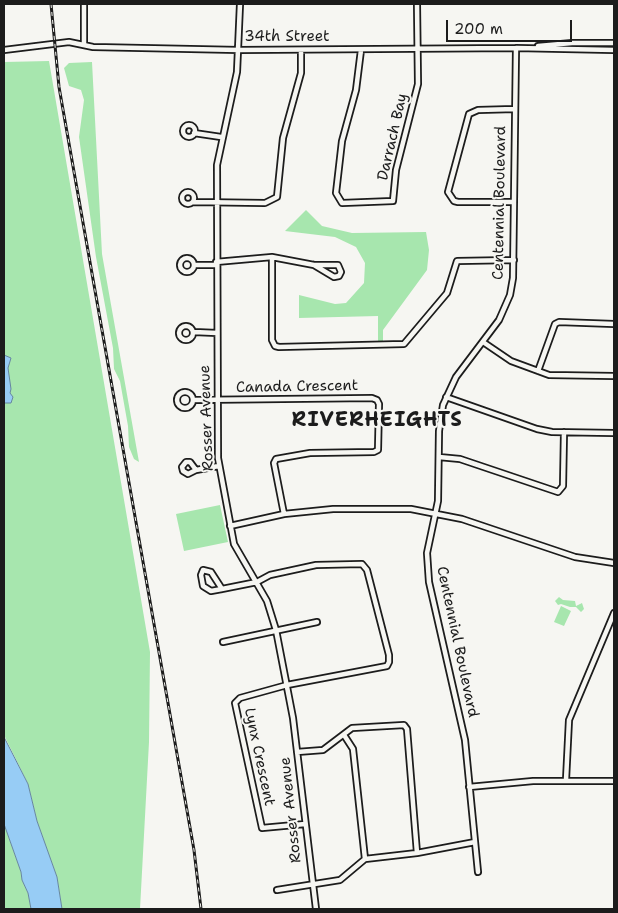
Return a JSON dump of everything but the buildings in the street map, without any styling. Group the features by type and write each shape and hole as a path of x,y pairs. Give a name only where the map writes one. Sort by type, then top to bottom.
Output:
{"street":[{"path":"84,4 84,45"},
{"name":"Rosser Avenue","path":"240,4 237,72 221,137 217,165 217,400 220,466 230,526 239,555 267,601 276,630 287,685 297,752 316,909"},
{"path":"417,4 417,49"},
{"name":"34th Street","path":"4,50 52,43 74,42 84,45 239,50 516,48 614,50"},
{"path":"581,43 582,50"},
{"name":"34th Street","path":"522,48 581,43 614,43"},
{"name":"Centennial Boulevard","path":"478,872 462,723 428,582 427,553 436,513 439,488 440,422 446,397 459,372 483,342 505,308 513,278 516,48"},
{"name":"Darrach Bay","path":"361,50 356,90 342,141 336,193 342,203 393,201 396,170 418,84 417,49"},
{"path":"193,202 265,203 277,197 283,138 301,73 301,50"},
{"path":"514,202 458,202 448,192 469,114 478,110 515,109"},
{"path":"194,133 221,137"},
{"path":"194,265 216,264 251,258 272,258 314,265 338,265 341,272 340,276 334,277 314,265"},
{"path":"272,258 272,340 275,346 279,347 404,344 447,293 456,261 514,260"},
{"path":"538,371 555,324 559,322 614,324"},
{"path":"194,332 217,333"},
{"path":"483,342 511,361 538,371 565,376 614,376"},
{"path":"446,397 537,429 564,432 614,433"},
{"name":"Canada Crescent","path":"217,400 372,398 377,400 379,404 378,450 374,452 310,453 276,459 274,463 284,514"},
{"path":"193,400 217,400"},
{"path":"439,457 460,459 558,492 563,486 564,432"},
{"path":"196,470 220,466"},
{"path":"230,526 284,514 333,509 411,509 462,519 575,557 614,563"},
{"path":"222,589 211,572 203,570 201,576 204,588 211,591 222,589 257,582 270,575 316,565 362,564 368,570 389,655 387,666 287,685"},
{"path":"566,780 569,720 614,613"},
{"path":"223,642 317,622"},
{"name":"Lynx Crescent","path":"287,685 240,698 235,703 262,828 305,824"},
{"path":"297,752 323,750 352,728 358,726 404,725 407,729 417,853"},
{"path":"344,735 353,749 365,859"},
{"path":"469,787 533,781 614,781"},
{"path":"277,890 340,880 365,859 417,853 475,842"}],"green space":[{"path":"49,61 150,652 149,742 140,909 62,909 57,877 37,821 28,784 4,735 4,62"},
{"path":"92,62 102,254 139,462 134,459 129,447 128,426 120,381 114,369 113,348 96,257 79,137 84,100 81,90 69,86 64,68 69,63"},
{"path":"306,210 322,226 352,233 426,232 429,250 427,270 383,330 383,344 378,344 378,316 299,318 299,295 335,304 346,303 364,283 365,263 356,247 335,237 285,231"},
{"path":"220,505 228,542 184,551 176,514"},
{"path":"559,597 563,600 575,601 576,606 582,603 584,609 581,612 576,607 558,605 555,601"},
{"path":"561,606 571,611 564,626 554,622"},
{"path":"4,824 28,893 31,909 4,909"}],"water":[{"path":"4,355 11,358 8,368 10,393 13,397 11,403 4,403"},
{"path":"4,737 28,784 37,821 57,877 62,909 31,909 28,893 4,824"}],"railway":[{"path":"51,4 59,87 194,850 201,909"}],"district":[{"name":"RIVERHEIGHTS","path":"377,421"}]}
